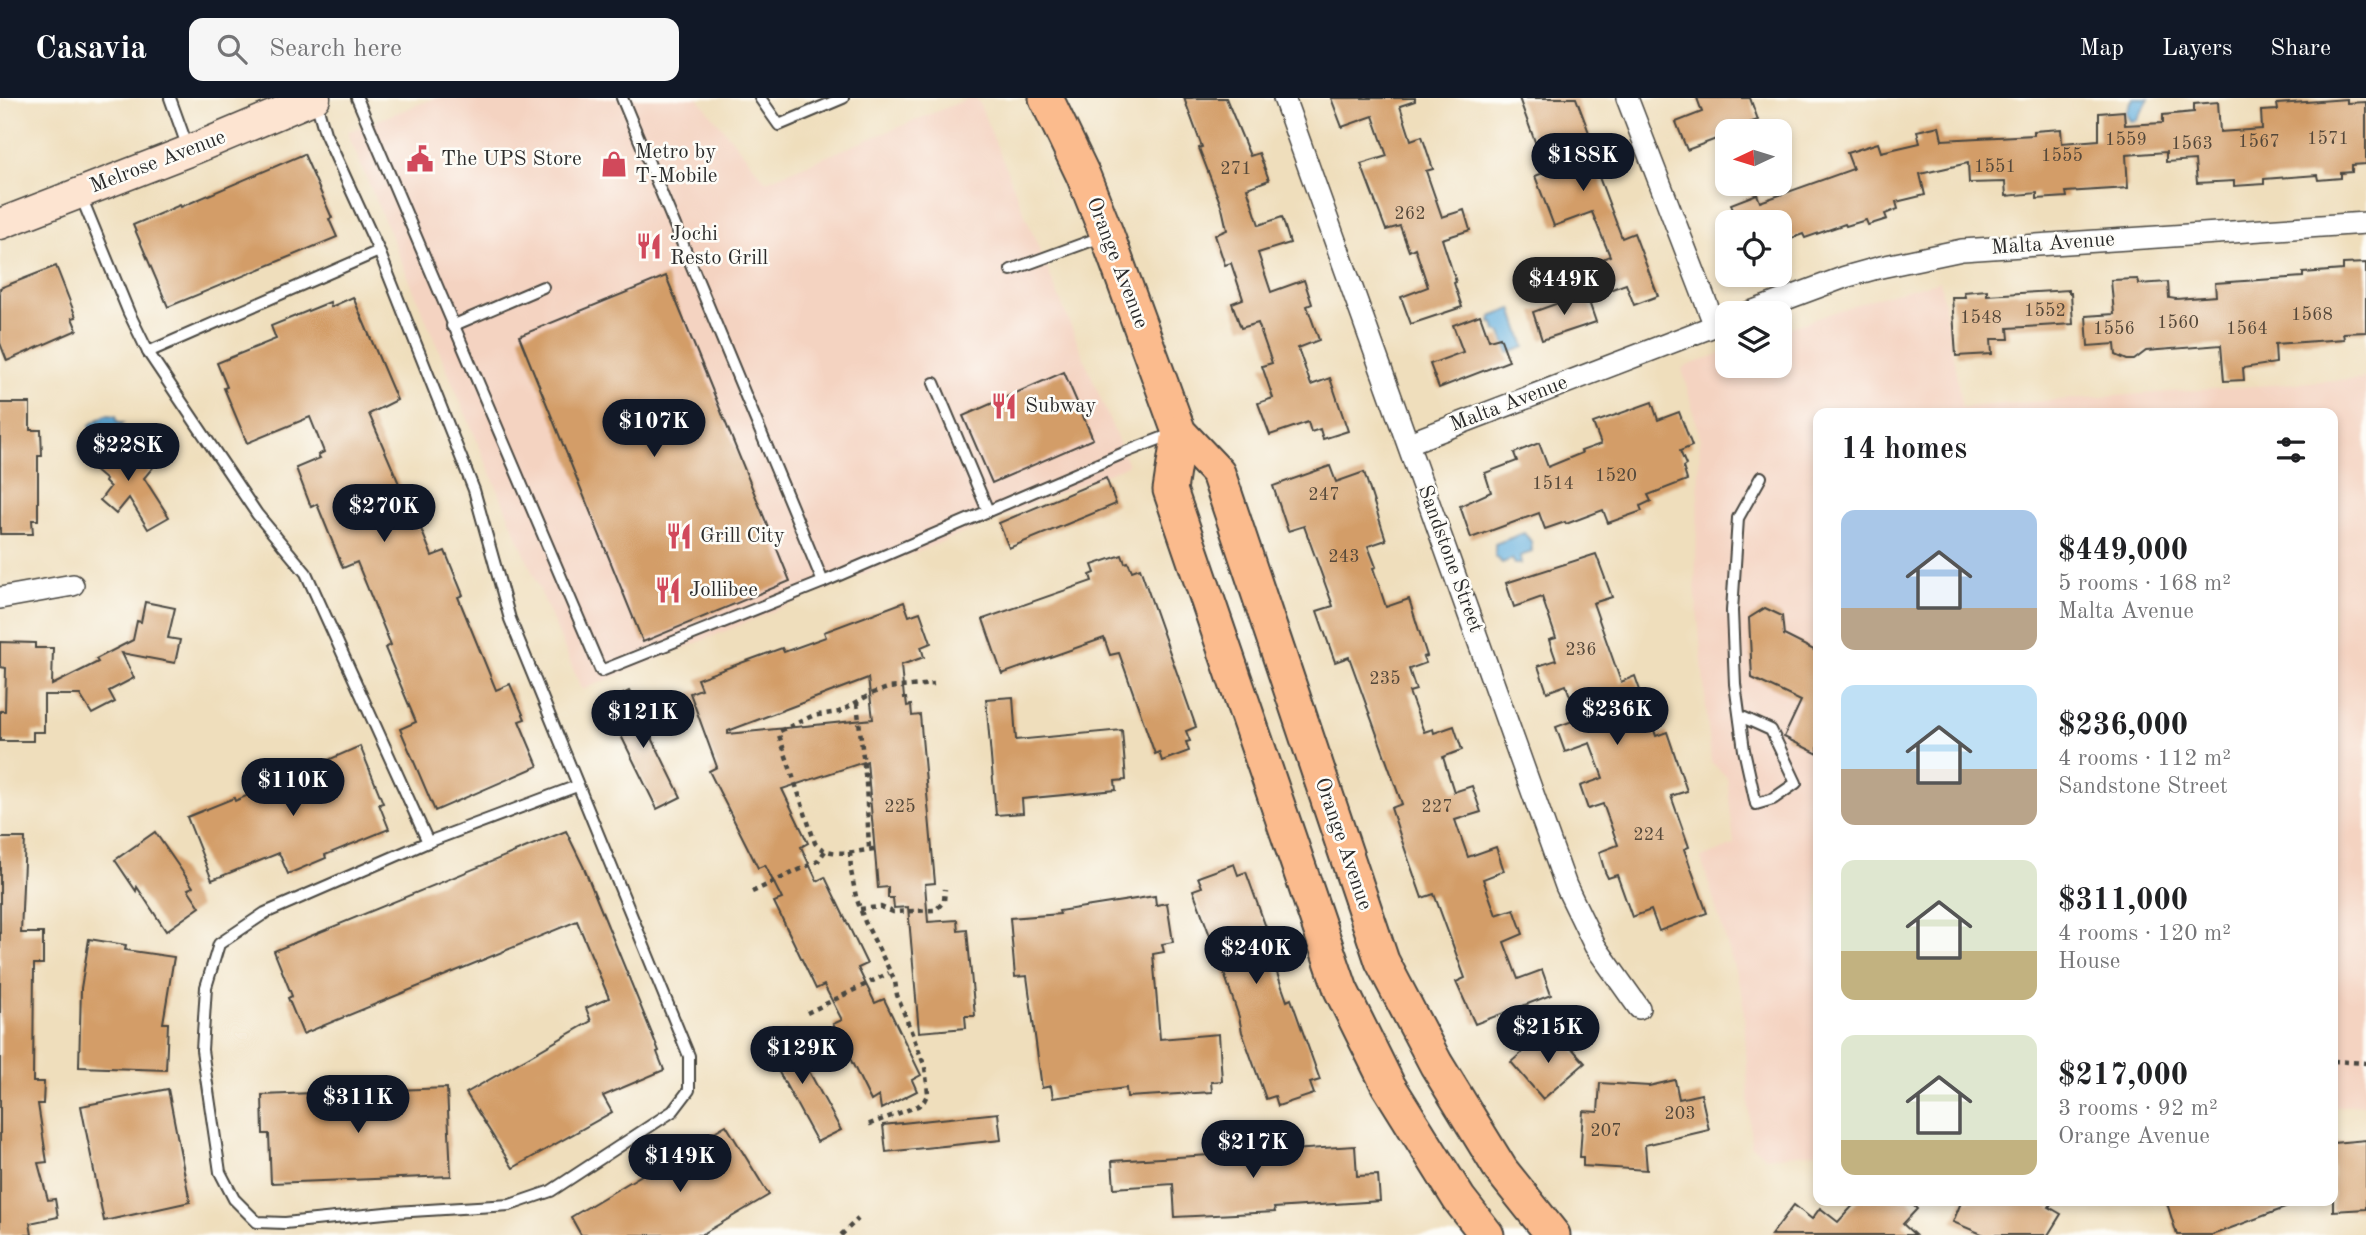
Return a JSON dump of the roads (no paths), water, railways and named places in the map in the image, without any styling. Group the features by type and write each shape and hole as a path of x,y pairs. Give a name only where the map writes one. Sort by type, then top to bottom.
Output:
{"main road":[{"name":"Orange Avenue","path":"1046,98 1083,175 1107,235 1179,432 1218,473 1382,961 1436,1065 1494,1158 1553,1235"},
{"name":"Orange Avenue","path":"1179,432 1170,490 1341,990 1388,1085 1459,1199 1487,1235"},
{"path":"1264,766 1311,749"}],"street":[{"name":"Melrose Avenue","path":"0,224 315,98"},
{"name":"Sandstone Street","path":"1284,98 1566,886 1595,946 1639,1008"},
{"path":"1627,98 1715,309"},
{"name":"Malta Avenue","path":"1780,301 1845,277 1962,250 2366,223"},
{"name":"Malta Avenue","path":"1409,443 1715,325"},
{"path":"0,598 73,585"}],"lane":[{"path":"170,98 189,150"},
{"path":"315,98 325,133 379,251 474,490 510,619 689,1056 689,1090 673,1111 551,1191 510,1205 395,1212 285,1223 257,1222 234,1199 220,1172 202,1049 206,987 219,944 265,913 428,842 577,786"},
{"path":"357,98 601,671 823,582 1126,452 1179,432"},
{"path":"622,98 823,582"},
{"path":"760,98 779,125 842,98"},
{"path":"79,192 148,352 257,514 306,573 428,842"},
{"path":"1011,270 1107,235"},
{"path":"148,352 379,251"},
{"path":"452,326 543,287"},
{"path":"934,383 988,512"},
{"path":"1740,716 1771,730 1796,783 1773,799 1756,804 1744,750 1735,684 1732,611 1738,518 1761,477"}],"water":[{"path":"2133,98 2149,98 2137,120 2130,121 2126,112"},
{"path":"1512,309 1525,347 1509,353 1501,333 1496,331 1494,323 1490,323 1491,317"},
{"path":"106,415 116,416 118,423 123,423 118,430 120,436 117,441 110,441 104,433 99,437 91,434 90,425"},
{"path":"1524,533 1531,541 1532,552 1520,556 1521,564 1515,564 1512,559 1502,563 1495,555 1495,544"}],"place":[{"name":"The UPS Store","path":"420,159"},
{"name":"Metro by T-Mobile","path":"614,164"},
{"name":"Jochi Resto Grill","path":"649,246"},
{"name":"Subway","path":"1004,406"},
{"name":"Grill City","path":"679,536"},
{"name":"Jollibee","path":"668,590"}]}
